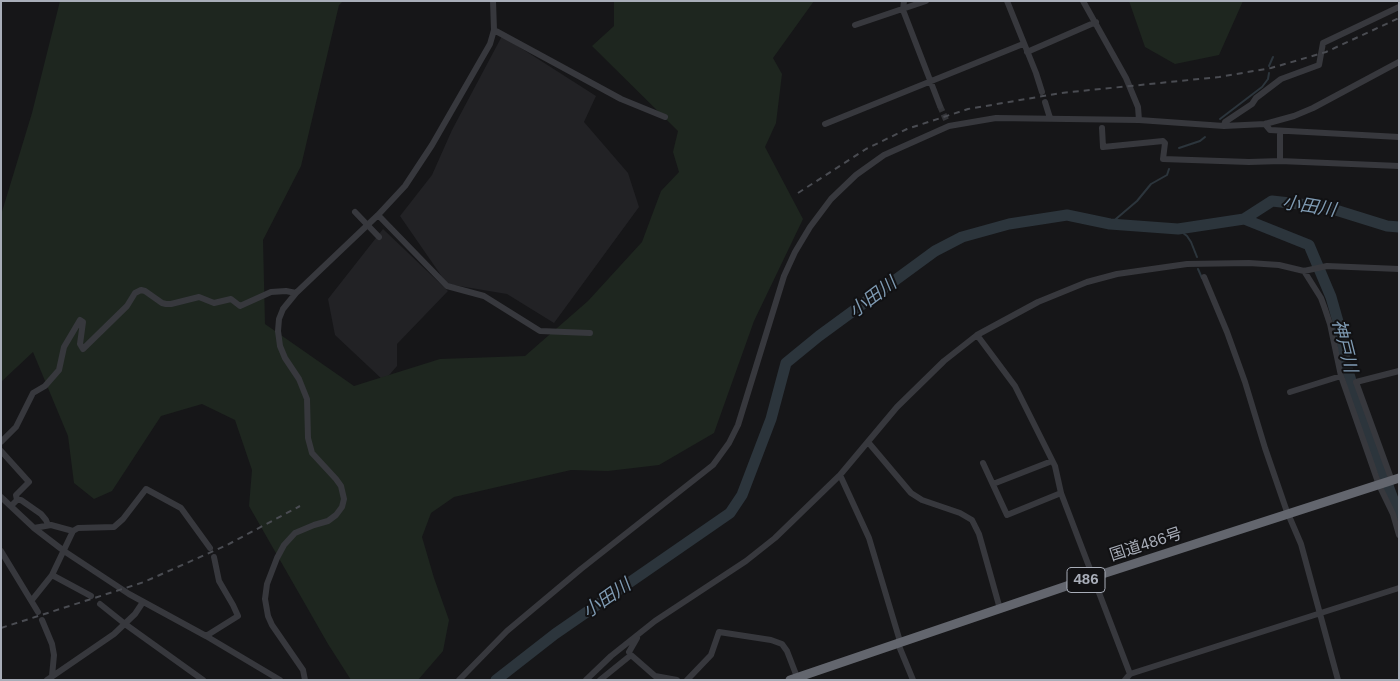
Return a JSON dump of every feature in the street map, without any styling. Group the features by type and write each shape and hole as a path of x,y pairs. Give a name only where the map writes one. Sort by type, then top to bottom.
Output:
{"highway":[{"name":"国道486号","path":"793,678 1093,577 1389,482"}],"street":[{"path":"305,680 303,670 272,625 268,616 265,599 267,584 284,545 295,533 328,521 336,515 342,507 344,498 341,486 312,453 308,438 307,399 299,379 280,346 279,318 283,309 296,293 378,215 405,186 432,145 490,44 494,30 494,1"},
{"path":"904,1 903,10 940,106"},
{"path":"855,25 926,1"},
{"path":"1007,1 1042,92"},
{"path":"1084,1 1126,78 1138,107 1139,120"},
{"path":"1224,126 1224,122 1252,104 1256,98 1281,79 1319,65 1323,43 1399,7"},
{"path":"1027,52 1096,22"},
{"path":"494,30 621,99 665,117"},
{"path":"825,124 930,80 1024,44"},
{"path":"459,680 508,631 581,568 713,464 730,443 738,425 784,276 795,252 832,199 856,175 884,155 948,124 996,118 1139,120 1224,126 1265,124 1314,108 1399,62"},
{"path":"1045,102 1050,118"},
{"path":"1265,124 1270,130 1280,131 1399,137"},
{"path":"1102,128 1103,147 1163,141 1165,143 1163,159 1399,166"},
{"path":"1280,131 1281,161"},
{"path":"355,212 379,237"},
{"path":"378,215 447,286 484,296 540,331 590,334"},
{"path":"586,680 637,635 761,550 799,516 840,475 897,407 944,361 978,336 1038,302 1087,282 1117,274 1187,264 1223,262 1279,265 1307,271 1325,266 1399,268"},
{"path":"1307,271 1321,298 1330,324 1341,376 1389,482"},
{"path":"1204,277 1227,332 1245,382 1265,448 1301,544 1338,680"},
{"path":"1,442 16,427 33,393 45,386 59,370 64,347 80,320 83,322 80,344 83,349 127,306 135,293 141,290 166,304 199,297 214,303 231,300 240,306 271,292 286,291 296,293"},
{"path":"978,336 1015,386 1052,461 1061,493 1130,674"},
{"path":"1399,371 1356,382 1389,482 1391,507 1399,535"},
{"path":"1290,392 1341,376"},
{"path":"868,442 916,497 960,513 972,520 979,534 1000,609"},
{"path":"1,451 29,482 16,495 17,500 11,506"},
{"path":"993,484 1052,461"},
{"path":"983,463 1007,515 1061,493"},
{"path":"840,475 869,538 900,646 913,680"},
{"path":"32,600 52,575 73,531 78,528 114,527 123,519 146,489 181,508 210,548"},
{"path":"1,497 34,528 64,551 143,602 206,636 280,680"},
{"path":"17,500 21,500 41,514 48,525"},
{"path":"34,528 48,525 73,531"},
{"path":"1,551 38,612"},
{"path":"206,636 238,616 234,605 219,581 214,557"},
{"path":"52,575 91,596"},
{"path":"1125,680 1130,674 1399,588"},
{"path":"50,678 96,648 125,624 143,602"},
{"path":"100,604 202,680"},
{"path":"42,620 54,654 50,678"},
{"path":"687,680 711,655 719,632 772,640 782,644 787,651 793,678"},
{"path":"600,680 630,653 637,635"},
{"path":"611,656 630,653"},
{"path":"630,653 655,676 677,680"}],"shaded area":[{"path":"60,1 343,1 339,5 301,166 263,240 265,324 354,386 440,359 525,356 588,301 642,242 661,191 679,172 673,152 678,131 592,46 614,26 614,1 814,1 773,58 782,74 776,123 765,147 803,219 754,321 714,433 659,465 608,471 571,470 454,497 431,513 422,537 449,620 443,651 418,680 351,680 328,644 249,506 252,470 235,420 202,404 161,416 112,491 94,499 74,483 68,436 33,352 1,382 1,215 32,113"},
{"path":"1129,1 1243,1 1219,55 1175,64 1145,47"},
{"path":"502,36 596,96 584,122 628,173 639,207 554,323 507,294 447,284 400,216 432,175 452,130"},
{"path":"383,229 448,291 397,344 397,366 384,381 335,335 328,299"}],"waterway":[{"path":"1269,66 1273,57"},
{"path":"1220,119 1262,87 1268,79 1269,73"},
{"path":"1179,148 1200,141 1205,137"},
{"path":"1110,224 1137,201 1151,184 1167,175 1169,169"},
{"name":"小田川","path":"496,680 555,634 730,513 742,495 771,419 786,363 819,336 935,251 962,237 1009,224 1067,215 1110,224 1178,229 1244,219 1272,201 1326,207 1387,226 1399,227"},
{"name":"神戸川","path":"1244,219 1309,245 1331,297 1339,325 1346,364 1360,411 1399,515"},
{"path":"1178,229 1187,236 1197,257"},
{"path":"1198,269 1202,278"}],"tunnel":[{"path":"940,106 947,122"}],"railway":[{"path":"798,193 866,149 907,129 968,109 1061,93 1219,77 1271,68 1326,52 1399,18"},
{"path":"1,628 144,582 227,545 300,506"}]}
